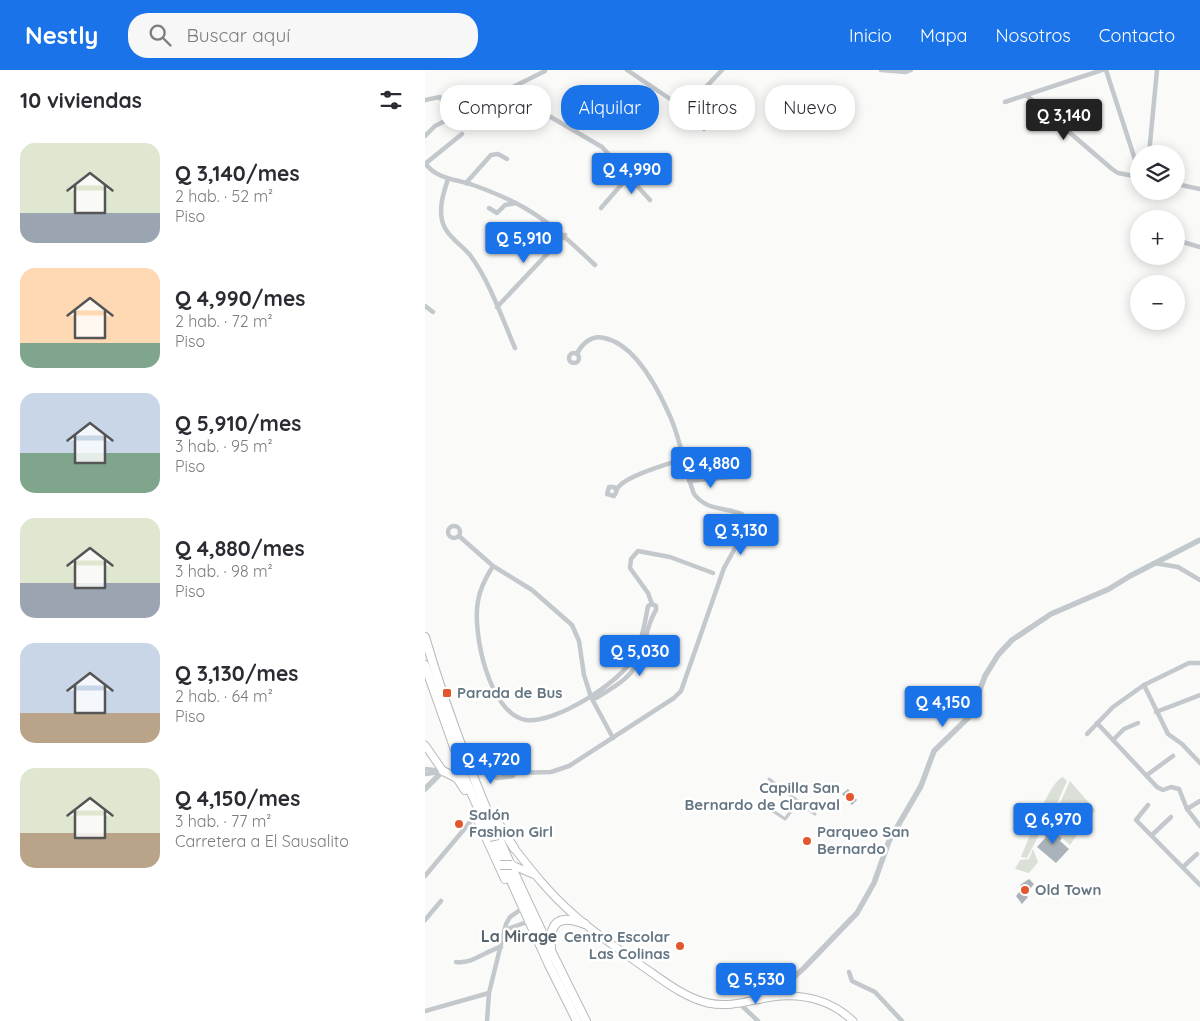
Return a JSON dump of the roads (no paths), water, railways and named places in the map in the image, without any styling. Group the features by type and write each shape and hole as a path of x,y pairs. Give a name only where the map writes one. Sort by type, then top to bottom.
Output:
{"highway":[{"path":"425,637 445,703 473,779 551,953 586,1021"},
{"path":"425,665 466,781 549,965"},
{"path":"432,686 433,696 456,766 476,816 520,910 577,1021"},
{"path":"445,703 455,717 513,866 551,953"},
{"path":"443,771 454,772 456,766"},
{"path":"443,771 457,778 465,790"},
{"path":"497,821 514,848"},
{"path":"487,839 501,836"},
{"path":"501,836 514,848"},
{"path":"498,864 513,866"},
{"path":"551,953 550,936 557,923 569,919 585,924"}],"main road":[{"path":"425,745 443,771"},
{"path":"514,848 536,875 585,924 674,988 693,998 720,1004 740,1004 772,997 802,996 818,1000 841,1010 853,1021"},
{"path":"513,866 536,875"}],"street":[{"path":"627,70 669,98"},
{"path":"708,85 722,70"},
{"path":"881,70 906,72 911,70"},
{"path":"1005,102 1102,70"},
{"path":"1107,70 1131,145"},
{"path":"1150,145 1157,70"},
{"path":"517,85 545,71"},
{"path":"1026,95 1115,171 1130,175"},
{"path":"425,100 440,97"},
{"path":"551,116 606,150 628,178 650,200"},
{"path":"425,142 427,134 440,124"},
{"path":"462,134 425,164 435,173 517,203 551,223 595,265"},
{"path":"466,183 491,155 498,154 507,159"},
{"path":"448,178 441,208 442,222 449,233 470,255 497,306 515,348"},
{"path":"601,208 628,178"},
{"path":"1185,186 1200,189"},
{"path":"489,208 497,214 505,205 517,203"},
{"path":"497,306 565,235"},
{"path":"1185,243 1200,247"},
{"path":"425,306 433,312"},
{"path":"476,768 497,778 513,776 514,774 551,772 563,768 674,698 681,691 724,568 745,530 746,521 742,514 714,508 703,503 694,494 670,414 637,360 616,342 600,337 587,341 577,354"},
{"path":"617,490 625,483 646,472 683,459"},
{"path":"689,481 730,477"},
{"path":"459,536 493,566 532,590 572,626 579,641 584,675 591,697 613,738"},
{"path":"772,997 804,968 857,913 871,889 889,841 921,786 934,751 970,716 985,676 998,655 1012,640 1051,614 1109,589 1154,563 1200,540"},
{"path":"1191,545 1200,545"},
{"path":"591,697 596,698 627,678 641,657 652,617 657,610 652,604 648,593 630,568 631,559 638,552 670,557 713,573"},
{"path":"1154,563 1178,567 1200,580"},
{"path":"493,566 485,579 479,597 477,630 492,686 503,705 517,716 527,720 574,707 621,675 635,656 647,615 647,607 652,604"},
{"path":"1087,734 1113,707 1144,685 1189,662 1200,663"},
{"path":"1144,685 1168,734 1182,744 1200,763"},
{"path":"1156,712 1200,696"},
{"path":"1113,740 1124,729 1138,723"},
{"path":"1097,724 1160,789 1174,787 1179,790 1187,809 1200,826"},
{"path":"1147,776 1173,756"},
{"path":"425,769 443,771"},
{"path":"425,774 443,771"},
{"path":"425,789 443,771"},
{"path":"769,779 801,801 815,814"},
{"path":"764,805 785,819 798,801 801,801"},
{"path":"1187,809 1200,801"},
{"path":"1148,805 1136,820 1183,867 1198,879 1200,885"},
{"path":"425,876 476,816"},
{"path":"1152,835 1171,817"},
{"path":"1183,867 1197,854"},
{"path":"425,920 441,901"},
{"path":"487,1021 489,993 509,916 520,910"},
{"path":"505,930 527,922"},
{"path":"456,962 470,962 486,951 501,947"},
{"path":"849,972 852,980 875,992 902,1021"},
{"path":"425,1011 489,993"},
{"path":"740,1004 758,1021"}],"place":[{"name":"Parada de Bus","path":"447,693"},
{"name":"Capilla San Bernardo de Claraval","path":"850,797"},
{"name":"Salón Fashion Girl","path":"459,824"},
{"name":"Parqueo San Bernardo","path":"807,841"},
{"name":"Old Town","path":"1025,890"},
{"name":"Centro Escolar Las Colinas","path":"680,946"}],"district":[{"name":"La Mirage","path":"519,936"}]}
